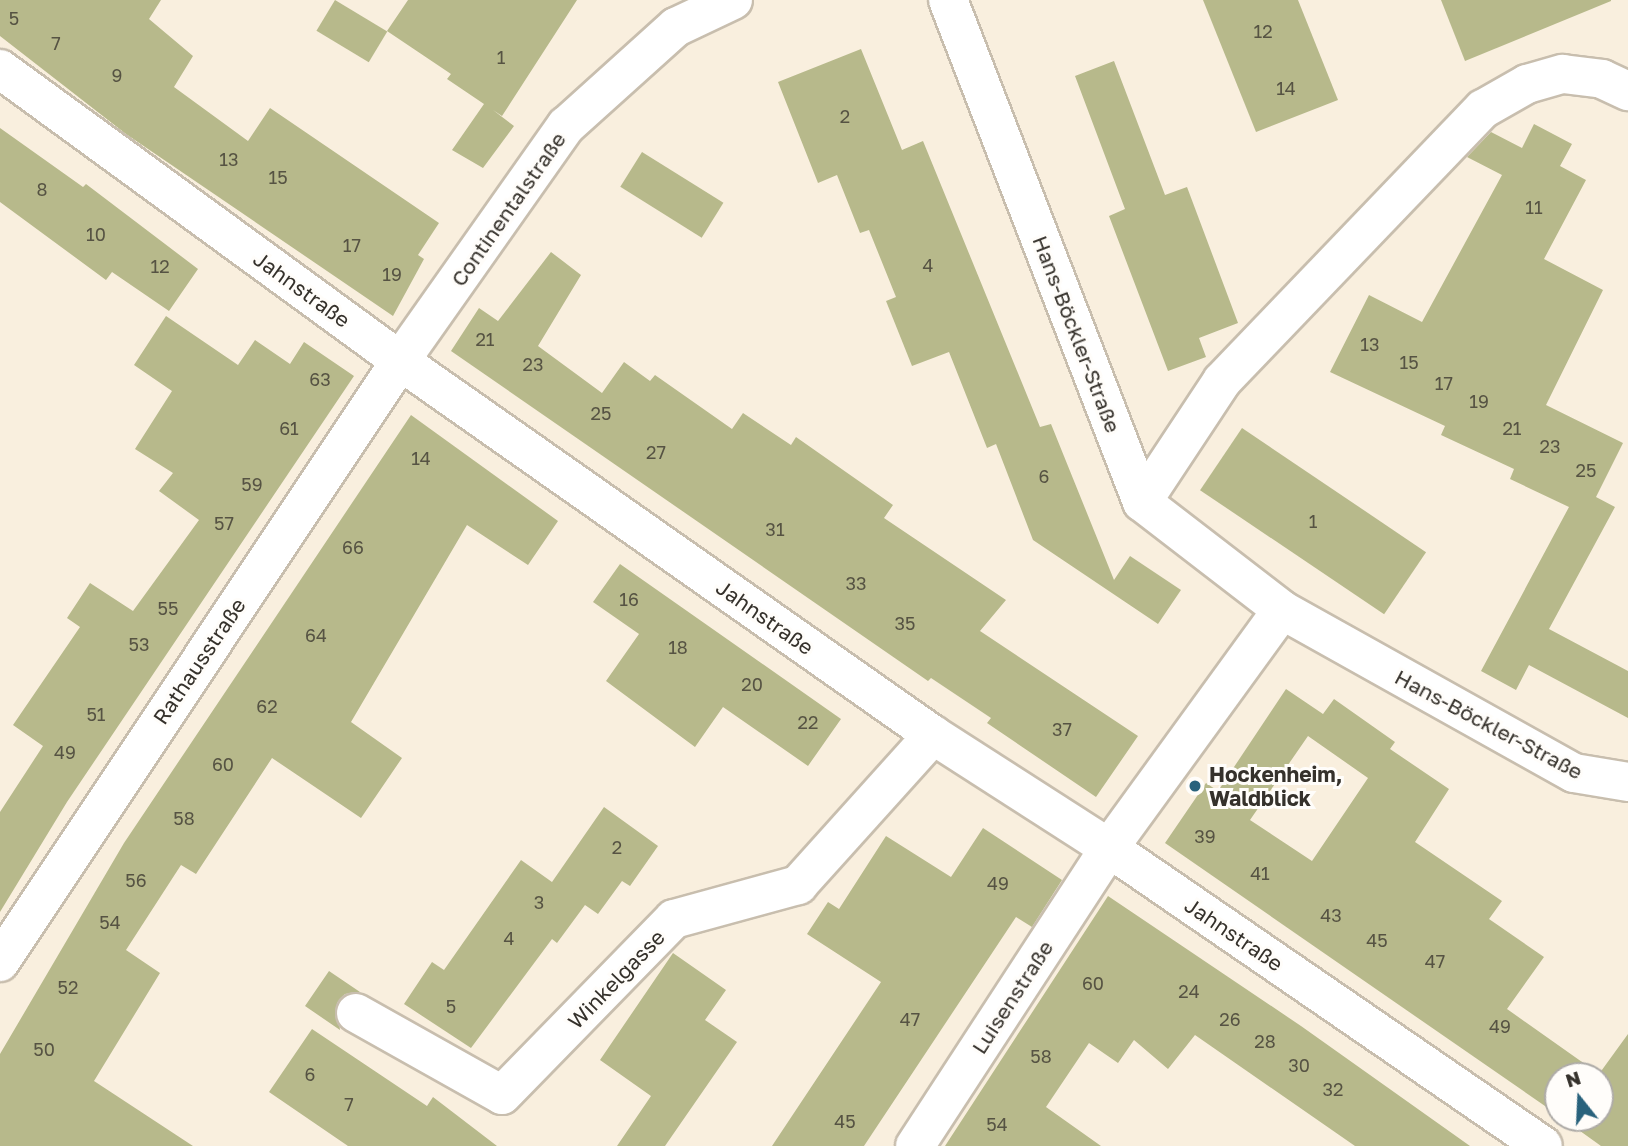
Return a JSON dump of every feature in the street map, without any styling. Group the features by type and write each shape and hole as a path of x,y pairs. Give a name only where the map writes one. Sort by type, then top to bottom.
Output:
{"street":[{"name":"Continentalstraße","path":"400,361 566,126 676,27 733,0"},
{"name":"Hans-Böckler-Straße","path":"948,0 1142,502 1282,610 1574,773 1628,782"},
{"name":"Jahnstraße","path":"0,69 400,361 933,736 1109,848 1543,1146"},
{"path":"1142,502 1222,381 1483,109 1527,84 1563,74 1602,79 1628,90"},
{"name":"Rathausstraße","path":"0,962 400,361"},
{"path":"1109,848 1282,610"},
{"name":"Winkelgasse","path":"356,1013 502,1095 674,919 799,885 933,736"},
{"name":"Luisenstraße","path":"915,1146 1109,848"}],"building":[{"path":"0,0 161,0 149,19 193,56 174,87 248,141 270,108 439,223 418,255 424,259 393,316 126,134 0,36"},
{"path":"335,0 387,31 369,62 316,31"},
{"path":"408,0 577,0 502,116 493,110 514,126 483,168 452,150 484,104 447,79 451,74 387,31"},
{"path":"1203,0 1298,0 1338,100 1256,132"},
{"path":"1441,0 1611,0 1611,1 1465,61"},
{"path":"861,49 902,150 923,141 1040,427 1051,424 1114,580 1130,556 1181,590 1158,624 1033,540 996,444 987,448 949,352 912,366 886,301 896,297 869,230 860,233 837,175 818,183 778,82"},
{"path":"1114,61 1165,195 1187,187 1238,323 1199,338 1206,357 1168,371 1109,216 1125,209 1075,76"},
{"path":"1534,124 1572,144 1560,166 1586,180 1544,259 1603,290 1546,405 1623,443 1596,497 1615,507 1549,629 1628,671 1628,718 1529,665 1516,690 1481,671 1569,507 1510,479 1514,469 1441,435 1445,426 1330,372 1369,295 1422,322 1502,175 1467,157 1491,132 1522,148"},
{"path":"0,128 83,187 86,184 198,269 169,311 112,272 106,280 0,202"},
{"path":"642,152 723,203 702,238 620,187"},
{"path":"551,252 581,275 538,346 602,393 624,362 650,381 655,375 732,429 743,413 791,445 796,437 893,505 884,518 1006,600 980,631 1138,736 1096,797 987,723 991,718 931,678 928,681 451,351 479,308 498,321"},
{"path":"166,316 238,365 255,340 290,364 304,342 354,376 67,802 0,912 0,812 43,746 13,725 80,627 67,618 90,583 133,611 199,520 159,491 173,473 135,449 172,391 134,365"},
{"path":"411,415 558,521 528,565 467,525 351,722 402,758 361,818 272,758 196,874 181,865 126,950 160,973 94,1081 193,1146 0,1146 0,1054 124,843"},
{"path":"1242,428 1426,552 1384,614 1200,490"},
{"path":"620,564 841,719 808,766 723,707 695,747 606,681 639,634 593,602"},
{"path":"1286,689 1323,714 1334,699 1395,742 1390,749 1449,789 1415,842 1502,901 1489,919 1544,957 1507,1009 1582,1062 1544,1062 1544,1105 1165,843 1206,783 1218,791","holes":["1308,736 1368,778 1312,861 1250,820"]},
{"path":"604,807 658,846 630,886 622,881 598,914 585,905 557,943 552,939 471,1048 404,1004 432,962 444,970 521,860 552,882"},
{"path":"983,828 1062,880 1032,927 1016,917 864,1146 772,1146 881,982 807,934 828,902 839,909 886,836 951,877"},
{"path":"1108,896 1301,1026 1470,1146 1355,1146 1195,1035 1168,1069 1134,1040 1118,1063 1089,1043 1046,1107 1101,1146 945,1146"},
{"path":"673,953 726,990 705,1020 737,1042 665,1146 617,1146 651,1096 600,1060"},
{"path":"329,971 360,992 345,994 337,1003 340,1030 305,1006"},
{"path":"312,1029 427,1106 433,1097 497,1146 348,1146 269,1092"},
{"path":"1628,1034 1628,1146 1601,1146 1582,1132 1614,1132 1614,1062 1608,1062"}],"place":[{"name":"Hockenheim, Waldblick","path":"1195,786"}]}
